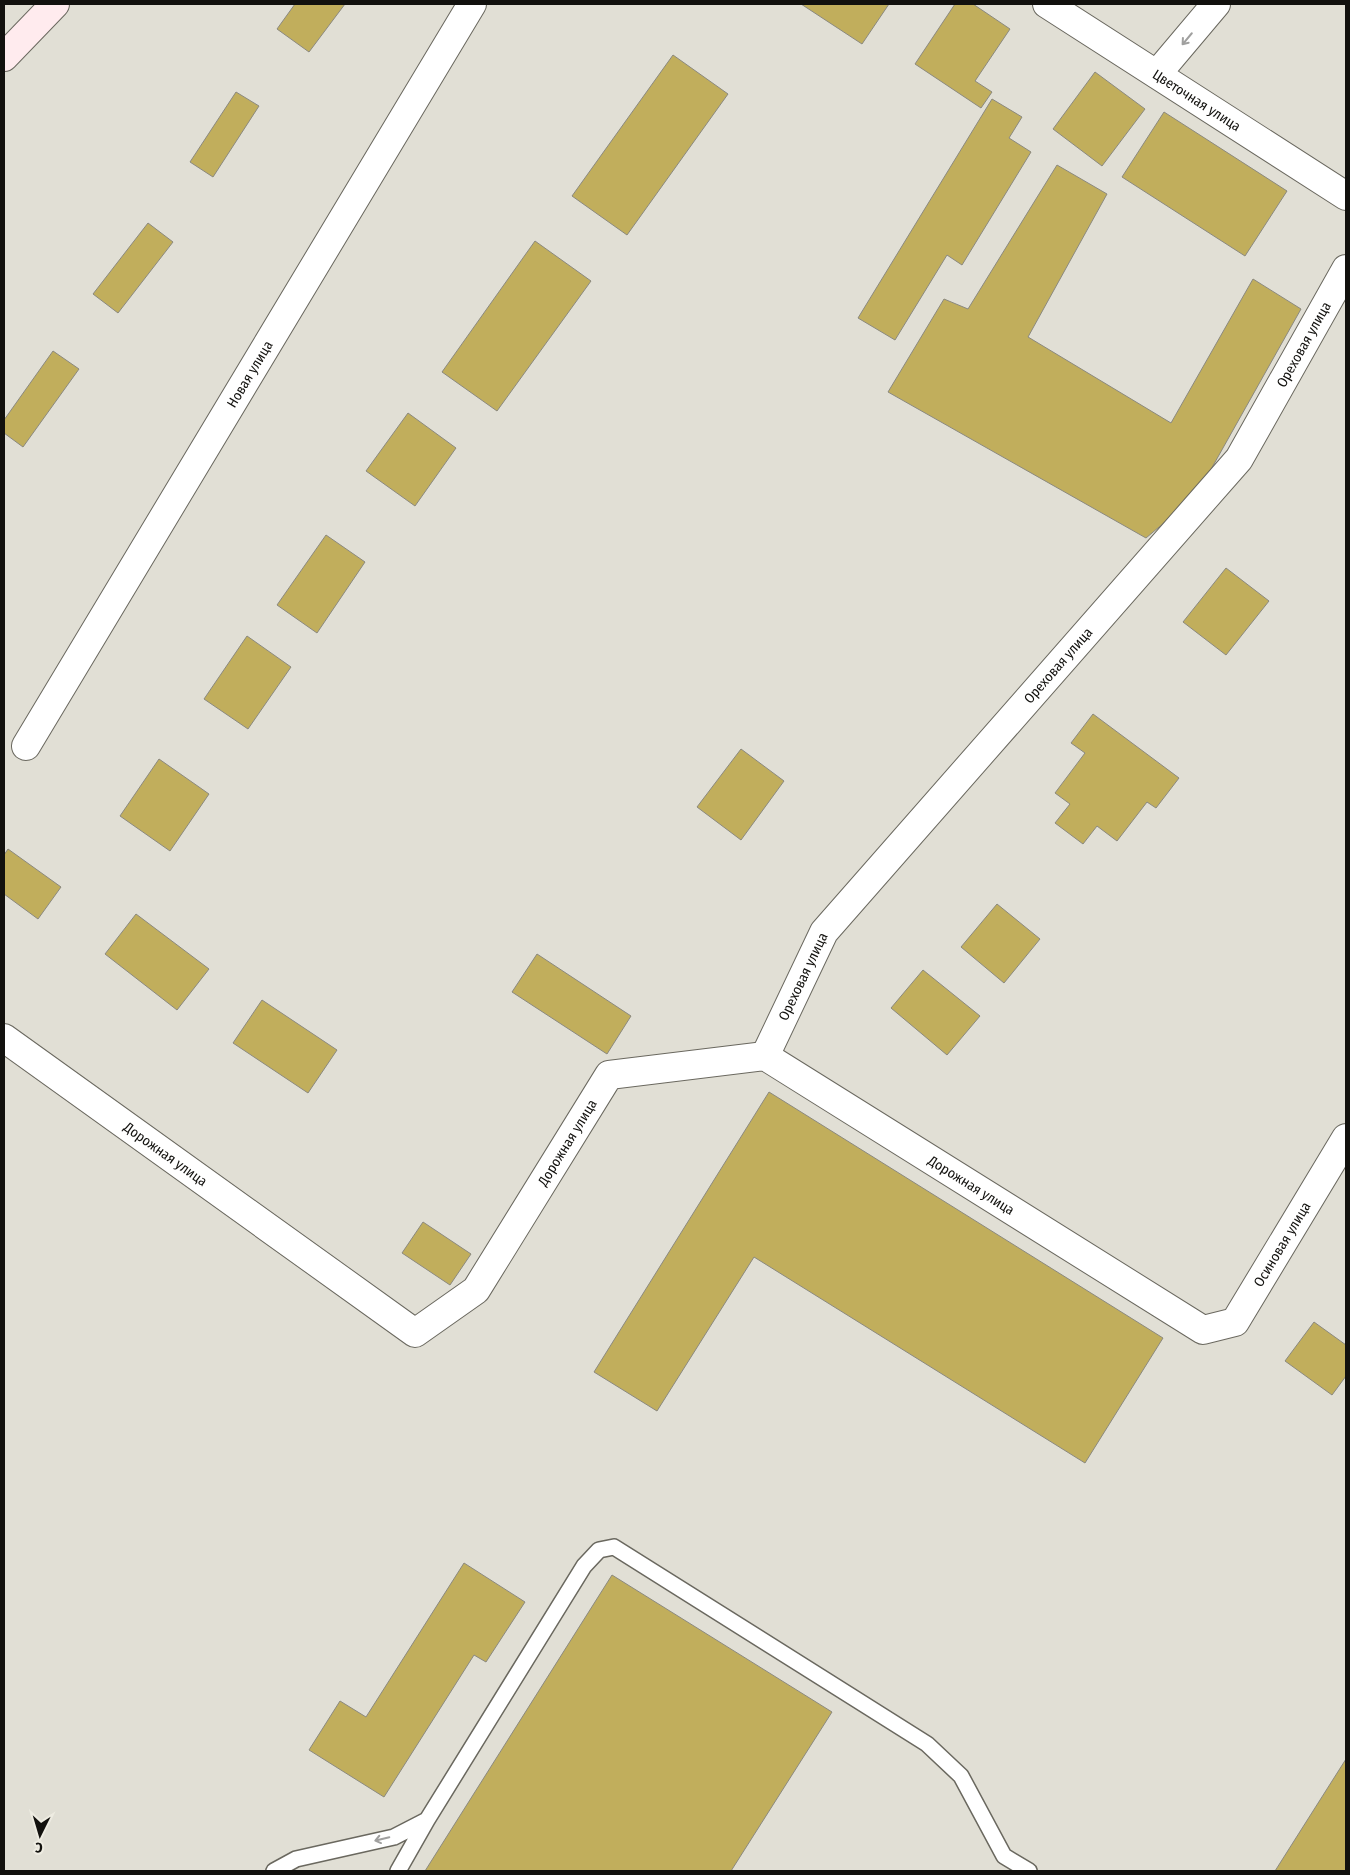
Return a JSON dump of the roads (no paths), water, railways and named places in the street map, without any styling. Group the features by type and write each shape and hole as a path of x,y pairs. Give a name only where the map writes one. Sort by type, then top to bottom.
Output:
{"street":[{"path":"4,57 55,4"},
{"name":"Новая улица","path":"26,746 472,4"},
{"name":"Цветочная улица","path":"1047,4 1346,196"},
{"path":"1157,74 1216,4"},
{"name":"Ореховая улица","path":"764,1056 824,932 1239,459 1346,268"},
{"name":"Дорожная улица","path":"4,1038 415,1333 476,1290 608,1075 764,1056 1203,1330"},
{"name":"Осиновая улица","path":"1203,1330 1235,1322 1346,1138"}],"lane":[{"path":"398,1871 427,1820 584,1566 599,1550 614,1547 927,1744 962,1776 1004,1856 1028,1871"},
{"path":"274,1871 296,1859 394,1837 427,1820"}]}
